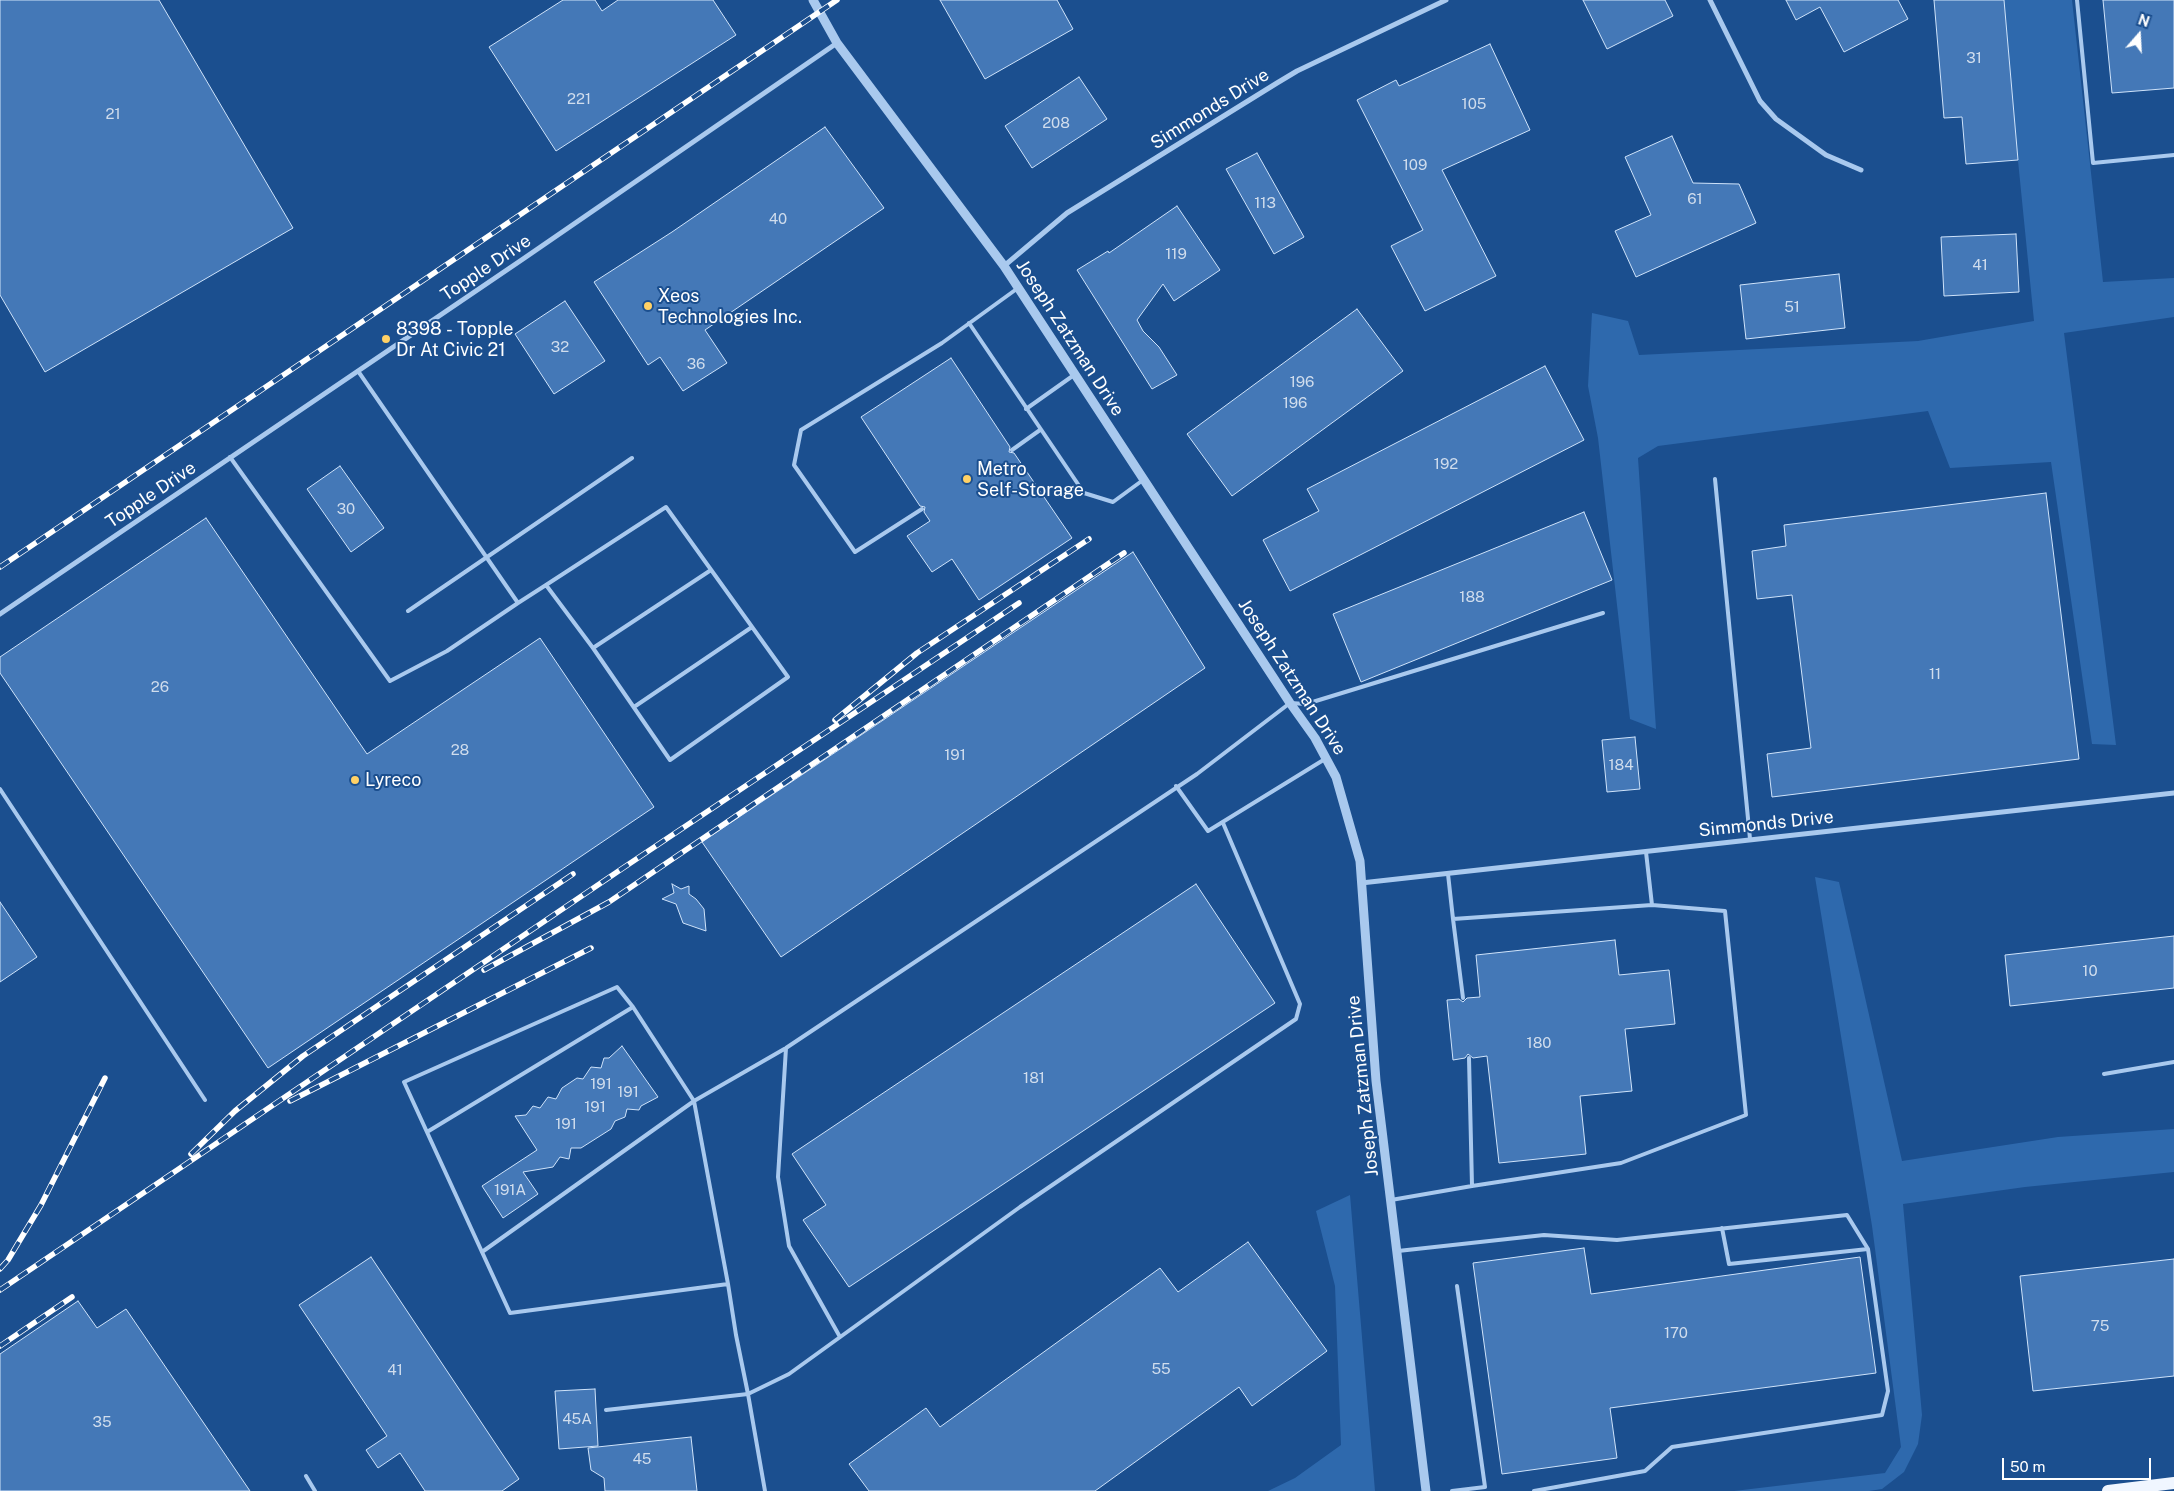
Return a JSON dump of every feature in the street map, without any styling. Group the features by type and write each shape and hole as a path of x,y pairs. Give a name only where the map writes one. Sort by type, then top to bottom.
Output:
{"main road":[{"path":"2108,1491 2174,1483"}],"street":[{"name":"Joseph Zatzman Drive","path":"812,0 837,43 1004,266 1327,758 1346,804 1360,861 1376,1081 1426,1491"},
{"name":"Simmonds Drive","path":"1004,266 1067,213 1284,79 1446,0"},
{"path":"1710,0 1760,101 1776,119 1826,155 1861,170"},
{"name":"Topple Drive","path":"0,614 837,43"},
{"name":"Simmonds Drive","path":"1361,883 2174,793"}],"lane":[{"path":"2077,0 2093,163 2174,155"},
{"path":"922,509 855,552 794,465 801,430 942,343 1018,288"},
{"path":"969,323 1084,493 1113,502 1143,480"},
{"path":"358,371 518,603"},
{"path":"1026,409 1074,375"},
{"path":"1012,450 1040,430"},
{"path":"230,457 390,681 446,651 518,603 666,507 788,677 670,760 593,648 546,585"},
{"path":"408,611 632,458"},
{"path":"1715,478 1750,839"},
{"path":"593,648 711,570"},
{"path":"482,1252 694,1101 786,1048 1176,786 1197,774 1290,703 1306,704 1603,613"},
{"path":"634,707 752,627"},
{"path":"1176,786 1208,831 1327,758"},
{"path":"0,789 205,1100"},
{"path":"606,1410 748,1394 789,1374 1020,1207 1296,1019 1300,1004 1223,823"},
{"path":"1646,852 1652,904"},
{"path":"1448,874 1463,998"},
{"path":"1391,1200 1621,1163 1746,1115 1725,911 1652,904 1453,919"},
{"path":"728,1284 510,1313 404,1082 617,987 633,1007 694,1101 728,1284 765,1491"},
{"path":"427,1132 633,1007"},
{"path":"786,1048 778,1177 789,1246 840,1337"},
{"path":"1469,1058 1472,1186"},
{"path":"2104,1074 2174,1062"},
{"path":"1398,1251 1544,1235 1617,1240 1847,1215 1868,1249 1888,1391 1882,1415 1672,1447 1645,1471 1534,1491"},
{"path":"1722,1228 1729,1264 1868,1249"},
{"path":"1452,1491 1486,1489 1457,1286"},
{"path":"306,1476 316,1491"}],"shaded area":[{"path":"2002,0 2072,0 2103,282 2174,278 2174,317 2064,333 2116,745 2092,744 2051,462 1950,468 1928,411 1658,446 1638,458 1656,729 1630,719 1598,438 1588,386 1592,313 1628,321 1639,355 1918,341 2034,321"},
{"path":"1815,877 1839,882 1902,1161 2058,1137 2174,1129 2174,1172 2025,1187 1903,1204 1922,1415 1918,1444 1904,1472 1882,1489 1869,1491 1734,1491 1885,1473 1901,1447 1872,1226"},
{"path":"1350,1195 1375,1491 1268,1491 1295,1478 1341,1445 1335,1286 1316,1211"}],"building":[{"path":"0,0 159,0 293,228 45,372 0,295"},
{"path":"563,0 595,0 602,11 618,0 713,0 736,35 556,151 489,47"},
{"path":"940,0 1057,0 1073,29 985,79"},
{"path":"1583,0 1665,0 1673,16 1607,49"},
{"path":"1786,0 1898,0 1908,19 1844,52 1820,7 1796,20"},
{"path":"1934,0 2004,0 2018,160 1966,164 1962,117 1944,118"},
{"path":"2103,0 2174,0 2174,88 2112,93"},
{"path":"1490,44 1530,130 1442,170 1496,276 1425,311 1391,246 1423,230 1357,100 1396,80 1399,86"},
{"path":"1079,77 1107,119 1032,168 1005,126"},
{"path":"825,127 884,208 705,330 727,363 683,391 660,357 648,365 594,282 672,232"},
{"path":"1672,136 1693,183 1739,184 1756,223 1636,277 1615,231 1651,215 1625,157"},
{"path":"1257,153 1304,237 1274,254 1226,169"},
{"path":"1177,206 1220,270 1174,301 1163,284 1137,320 1143,331 1159,347 1177,375 1152,389 1077,270 1108,251 1109,253"},
{"path":"2016,234 2019,292 1944,296 1941,237"},
{"path":"1839,274 1845,328 1746,339 1740,285"},
{"path":"565,301 605,361 554,394 515,334"},
{"path":"1357,309 1403,371 1232,496 1187,434"},
{"name":"Metro Self-Storage","path":"951,358 1010,447 1009,452 1014,453 1072,538 979,600 952,559 932,572 907,536 930,521 924,512 925,507 920,506 861,417"},
{"path":"1545,366 1584,440 1290,591 1263,540 1319,511 1307,489"},
{"path":"340,466 384,528 351,552 307,489"},
{"path":"2046,493 2079,759 1772,797 1767,754 1811,748 1792,595 1757,599 1752,551 1786,546 1784,525"},
{"path":"1584,512 1612,580 1361,682 1333,614"},
{"name":"Lyreco","path":"206,518 367,754 540,638 654,807 268,1068 0,673 0,657"},
{"path":"1133,552 1205,668 781,957 702,842"},
{"path":"1635,737 1640,789 1607,792 1602,740"},
{"path":"672,884 681,889 689,886 689,894 704,909 706,931 683,923 676,904 662,899 674,893"},
{"path":"1196,884 1275,1003 849,1287 803,1220 826,1205 792,1154"},
{"path":"0,902 37,957 0,982"},
{"path":"2174,936 2174,988 2010,1006 2005,955"},
{"path":"1615,940 1619,975 1669,970 1675,1024 1625,1029 1632,1091 1580,1096 1586,1154 1499,1163 1487,1056 1473,1058 1468,1054 1465,1058 1453,1060 1447,1000 1459,999 1463,1002 1467,998 1480,997 1476,955"},
{"path":"622,1046 658,1097 641,1106 639,1110 627,1109 625,1117 615,1121 611,1129 581,1148 571,1148 569,1159 560,1157 553,1167 523,1172 538,1194 503,1218 482,1186 537,1150 515,1116 526,1115 533,1106 540,1108 548,1097 556,1099 562,1088 577,1078 583,1079 591,1067 601,1068 604,1058 609,1058"},
{"path":"1248,1242 1327,1351 1252,1406 1239,1387 1095,1491 869,1491 849,1464 926,1408 940,1427 1160,1268 1178,1292"},
{"path":"1584,1248 1591,1294 1860,1257 1876,1373 1610,1408 1617,1458 1502,1474 1473,1263"},
{"path":"371,1257 519,1479 502,1491 425,1491 400,1453 378,1468 366,1450 387,1436 299,1305"},
{"path":"2174,1259 2174,1376 2033,1391 2020,1276"},
{"path":"78,1301 97,1328 126,1309 250,1491 0,1491 0,1354"},
{"path":"595,1389 598,1446 559,1449 555,1391"},
{"path":"691,1437 697,1491 605,1491 604,1478 591,1470 588,1448"}],"railway":[{"path":"0,567 837,0"},
{"path":"835,720 917,653 1089,539"},
{"path":"484,970 609,902 1124,553"},
{"path":"0,1290 623,868 1019,603"},
{"path":"191,1154 235,1111 303,1056 573,874"},
{"path":"290,1101 591,948"},
{"path":"0,1269 8,1260 41,1205 105,1078"},
{"path":"0,1346 72,1297"}],"place":[{"name":"Xeos Technologies Inc.","path":"648,306"},
{"name":"8398 - Topple Dr At Civic 21","path":"386,339"},
{"name":"Metro Self-Storage","path":"967,479"},
{"name":"Lyreco","path":"355,780"}]}
